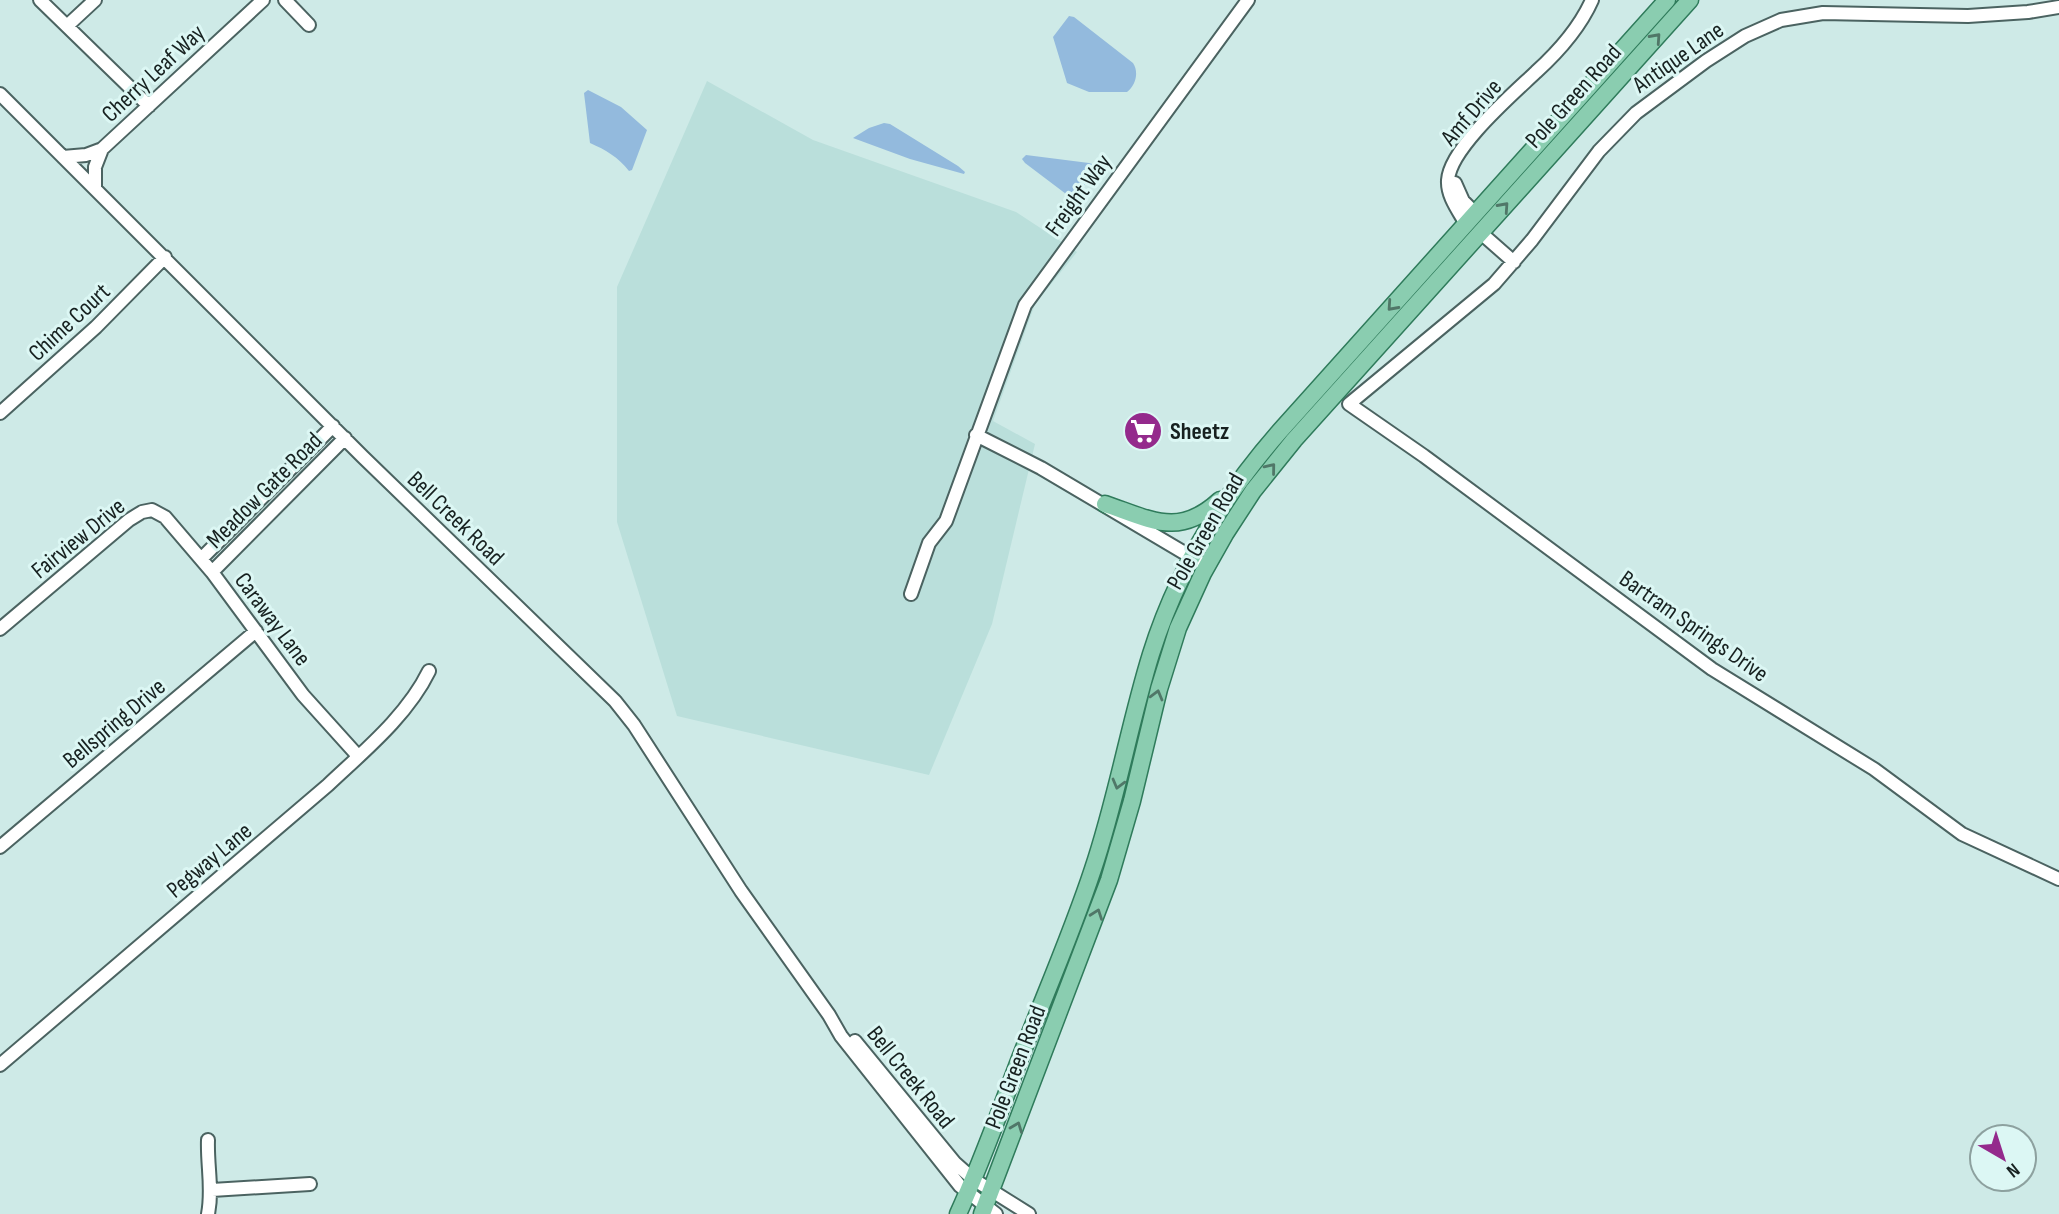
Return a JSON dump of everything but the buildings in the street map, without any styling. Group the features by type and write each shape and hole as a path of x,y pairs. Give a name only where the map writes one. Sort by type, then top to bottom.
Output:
{"main road":[{"name":"Pole Green Road","path":"988,1212 991,1190 1097,917 1124,832 1167,659 1184,613 1207,566 1238,513 1272,466 1476,219 1667,0"},
{"name":"Pole Green Road","path":"958,1214 1093,870 1112,808 1152,652 1167,610 1192,557 1240,481 1280,431 1413,283 1690,0"},
{"path":"1105,505 1157,522 1183,523 1206,512 1240,481"}],"street":[{"path":"40,0 149,106"},
{"path":"67,26 95,0"},
{"name":"Cherry Leaf Way","path":"94,188 95,167 103,149 263,0"},
{"path":"285,0 309,25"},
{"name":"Freight Way","path":"911,594 929,543 946,521 1014,330 1032,294 1248,0"},
{"name":"Amf Drive","path":"1476,219 1456,189 1458,166 1474,143 1530,83 1579,24 1592,0"},
{"name":"Antique Lane","path":"1349,404 1480,298 1514,262 1599,150 1636,113 1706,61 1761,28 1782,20 1823,13 1976,16 2059,7"},
{"name":"Bell Creek Road","path":"0,94 345,438 620,705 661,764 741,891 829,1015 847,1032 945,1153 988,1212"},
{"name":"Cherry Leaf Way","path":"63,157 86,155 103,149"},
{"path":"1476,219 1514,262"},
{"name":"Chime Court","path":"0,413 86,337 165,257"},
{"name":"Bartram Springs Drive","path":"1349,404 1424,456 1712,669 1874,769 1915,802 1962,834 2059,879"},
{"name":"Meadow Gate Road","path":"201,559 333,426"},
{"path":"976,435 1105,505 1207,566"},
{"name":"Meadow Gate Road","path":"212,572 345,438"},
{"name":"Caraway Lane","path":"152,510 165,517 212,572 324,721 358,756"},
{"name":"Fairview Drive","path":"0,629 121,526 142,512 152,510"},
{"name":"Bellspring Drive","path":"0,847 256,631"},
{"name":"Pegway Lane","path":"0,1065 257,847 358,756 419,692 429,671"},
{"path":"208,1139 207,1162 212,1190 208,1214"},
{"path":"212,1190 310,1184"},
{"name":"Bell Creek Road","path":"970,1186 991,1190 1029,1214"}],"shaded area":[{"path":"707,81 813,140 1016,212 1077,252 1035,304 993,421 1035,444 992,624 929,775 677,716 617,522 617,287"}],"water":[{"path":"1069,16 1074,17 1133,63 1136,78 1127,92 1089,92 1067,83 1053,37"},
{"path":"588,90 621,107 647,130 632,170 629,171 611,154 590,143 584,93"},
{"path":"884,123 890,124 958,166 964,174 910,159 853,138"},
{"path":"1026,155 1089,163 1097,168 1077,195 1070,197 1025,163 1022,159"}],"place":[{"name":"Sheetz","path":"1143,431"}]}
